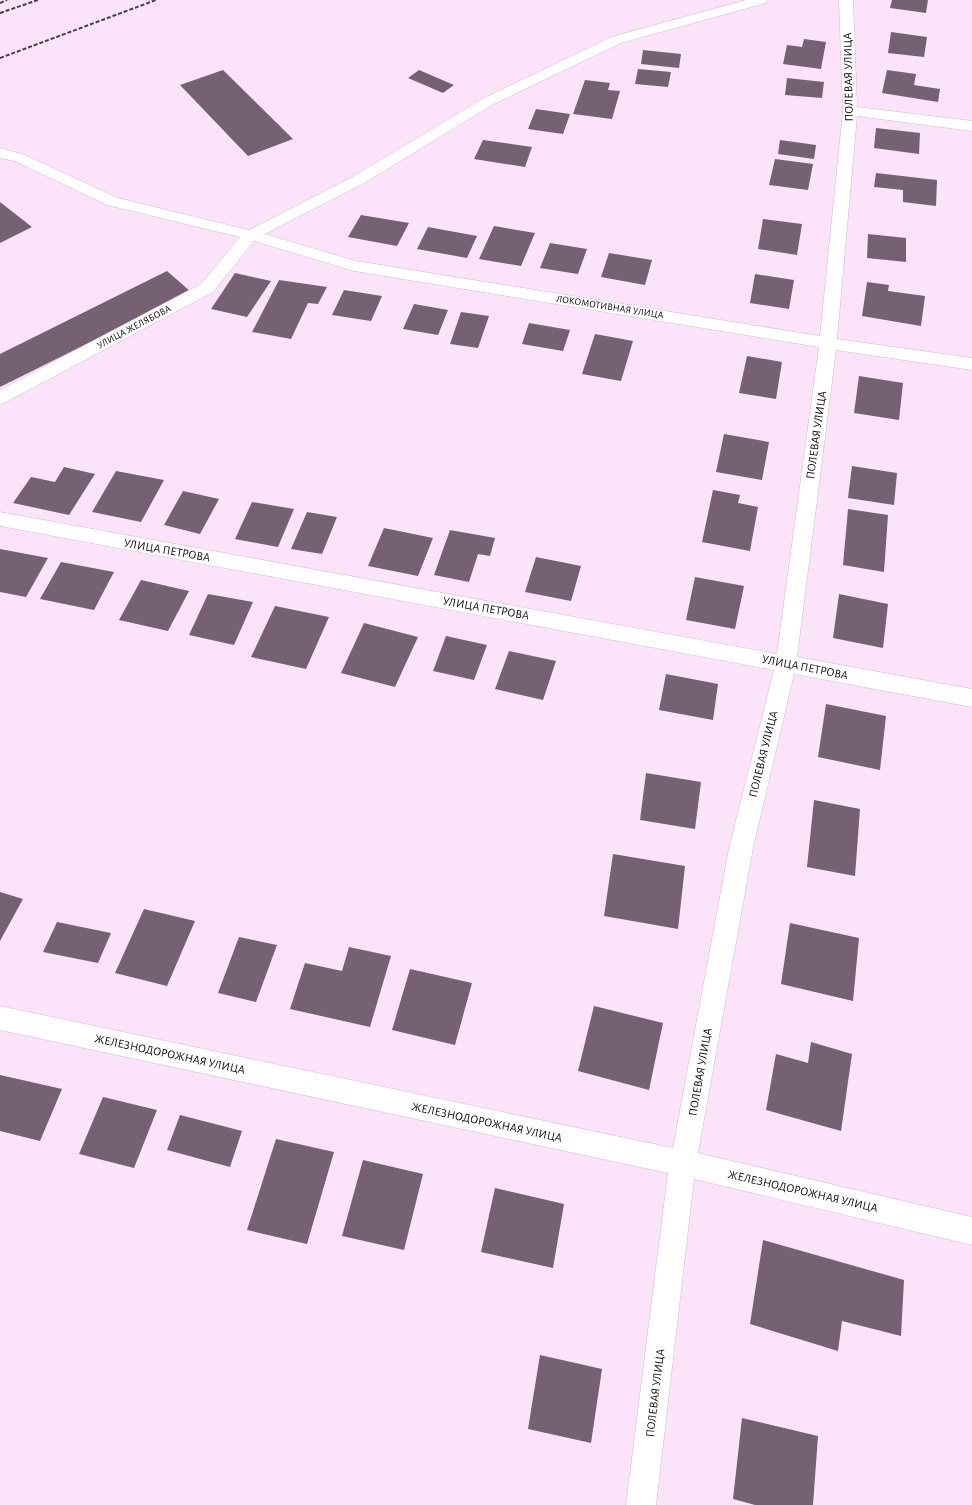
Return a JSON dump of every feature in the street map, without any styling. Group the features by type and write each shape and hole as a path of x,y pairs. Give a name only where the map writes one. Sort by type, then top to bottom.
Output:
{"street":[{"path":"251,235 360,179 487,102 616,40 761,0"},
{"name":"ПОЛЕВАЯ УЛИЦА","path":"641,1505 683,1163 741,848 786,663 828,343 850,111 846,0"},
{"path":"850,111 972,126"},
{"name":"ЛОКОМОТИВНАЯ УЛИЦА","path":"0,153 20,158 113,202 251,235 354,266 828,343 972,364"},
{"name":"УЛИЦА ЖЕЛЯБОВА","path":"0,398 207,288 251,235"},
{"name":"УЛИЦА ПЕТРОВА","path":"0,519 972,698"},
{"name":"ЖЕЛЕЗНОДОРОЖНАЯ УЛИЦА","path":"0,1018 683,1163 972,1231"}],"building":[{"path":"892,0 928,0 926,13 890,8"},
{"path":"891,32 927,37 924,57 888,53"},
{"path":"804,39 826,42 821,69 783,64 787,45 802,47"},
{"path":"643,50 681,54 679,68 641,64"},
{"path":"638,69 671,72 668,87 635,84"},
{"path":"223,70 293,139 248,156 180,85"},
{"path":"419,70 454,85 443,93 408,78"},
{"path":"887,70 916,74 914,85 940,89 938,102 882,93"},
{"path":"787,78 824,82 822,98 785,95"},
{"path":"585,80 610,83 608,90 620,91 612,119 573,114"},
{"path":"536,109 570,114 563,134 528,129"},
{"path":"876,128 920,133 919,154 874,148"},
{"path":"483,140 532,147 525,167 474,159"},
{"path":"780,140 816,145 814,159 778,154"},
{"path":"775,159 813,164 808,190 769,185"},
{"path":"876,173 937,180 936,206 903,202 903,190 874,187"},
{"path":"0,202 32,227 0,243"},
{"path":"361,215 409,223 397,246 348,237"},
{"path":"763,219 802,224 797,255 758,249"},
{"path":"494,226 535,233 521,266 479,259"},
{"path":"428,227 477,236 467,258 417,249"},
{"path":"868,234 906,238 906,262 867,258"},
{"path":"550,243 587,249 578,274 540,268"},
{"path":"609,253 652,260 645,285 601,277"},
{"path":"167,271 191,292 0,387 0,354"},
{"path":"235,273 271,281 247,317 211,309"},
{"path":"755,274 794,280 789,309 750,303"},
{"path":"279,280 327,287 318,304 308,303 291,339 252,332"},
{"path":"867,282 889,285 888,291 925,296 921,326 862,316"},
{"path":"344,290 382,296 371,321 332,315"},
{"path":"414,304 448,310 438,335 403,329"},
{"path":"461,312 489,316 478,348 450,344"},
{"path":"529,323 570,330 563,351 522,344"},
{"path":"595,334 633,341 621,381 582,374"},
{"path":"747,356 782,362 776,399 739,393"},
{"path":"859,376 903,383 899,420 854,413"},
{"path":"724,434 769,442 762,480 716,472"},
{"path":"852,466 897,473 894,505 848,498"},
{"path":"64,467 95,474 69,515 13,503 31,477 55,482"},
{"path":"116,471 164,480 141,522 92,512"},
{"path":"713,490 740,495 738,503 758,507 750,551 702,542"},
{"path":"183,491 219,499 200,534 164,525"},
{"path":"252,502 294,509 278,547 235,539"},
{"path":"848,509 888,515 884,572 843,565"},
{"path":"307,512 337,517 322,554 291,549"},
{"path":"384,528 433,538 418,576 368,566"},
{"path":"450,530 495,538 490,556 478,554 469,582 434,575"},
{"path":"0,549 48,558 26,597 0,592"},
{"path":"536,557 581,566 571,601 525,592"},
{"path":"61,562 114,572 94,610 40,599"},
{"path":"695,577 744,586 735,629 686,620"},
{"path":"141,580 189,591 168,631 119,620"},
{"path":"208,594 253,602 234,645 189,635"},
{"path":"839,594 888,604 883,648 833,638"},
{"path":"275,606 329,617 306,669 251,657"},
{"path":"364,623 418,637 395,687 341,673"},
{"path":"446,636 487,645 474,680 433,671"},
{"path":"509,651 556,661 543,700 495,689"},
{"path":"666,674 718,684 713,720 659,710"},
{"path":"826,704 886,716 880,770 818,757"},
{"path":"646,773 701,782 695,829 640,820"},
{"path":"814,800 860,809 855,876 807,867"},
{"path":"613,854 685,866 678,929 604,916"},
{"path":"0,892 23,899 0,941"},
{"path":"144,909 195,921 167,986 115,973"},
{"path":"57,922 111,933 98,963 43,952"},
{"path":"790,923 859,938 853,1001 781,984"},
{"path":"239,937 277,945 256,1002 218,993"},
{"path":"349,947 391,956 370,1027 290,1009 305,963 342,971"},
{"path":"410,969 472,983 455,1045 392,1030"},
{"path":"594,1006 663,1023 649,1090 578,1071"},
{"path":"811,1042 852,1054 841,1131 766,1110 776,1054 808,1063"},
{"path":"0,1075 62,1089 40,1141 0,1131"},
{"path":"103,1097 157,1110 134,1168 79,1154"},
{"path":"180,1115 242,1131 230,1167 167,1150"},
{"path":"276,1139 334,1152 307,1244 247,1230"},
{"path":"363,1160 423,1174 404,1250 342,1236"},
{"path":"495,1188 564,1204 553,1268 481,1252"},
{"path":"763,1240 904,1280 901,1336 842,1321 838,1351 750,1324"},
{"path":"540,1355 602,1369 591,1443 528,1429"},
{"path":"742,1418 818,1436 813,1505 755,1505 733,1499"}],"railway":[{"path":"0,3 7,0"},
{"path":"0,13 38,0"},
{"path":"0,58 156,0"}]}
